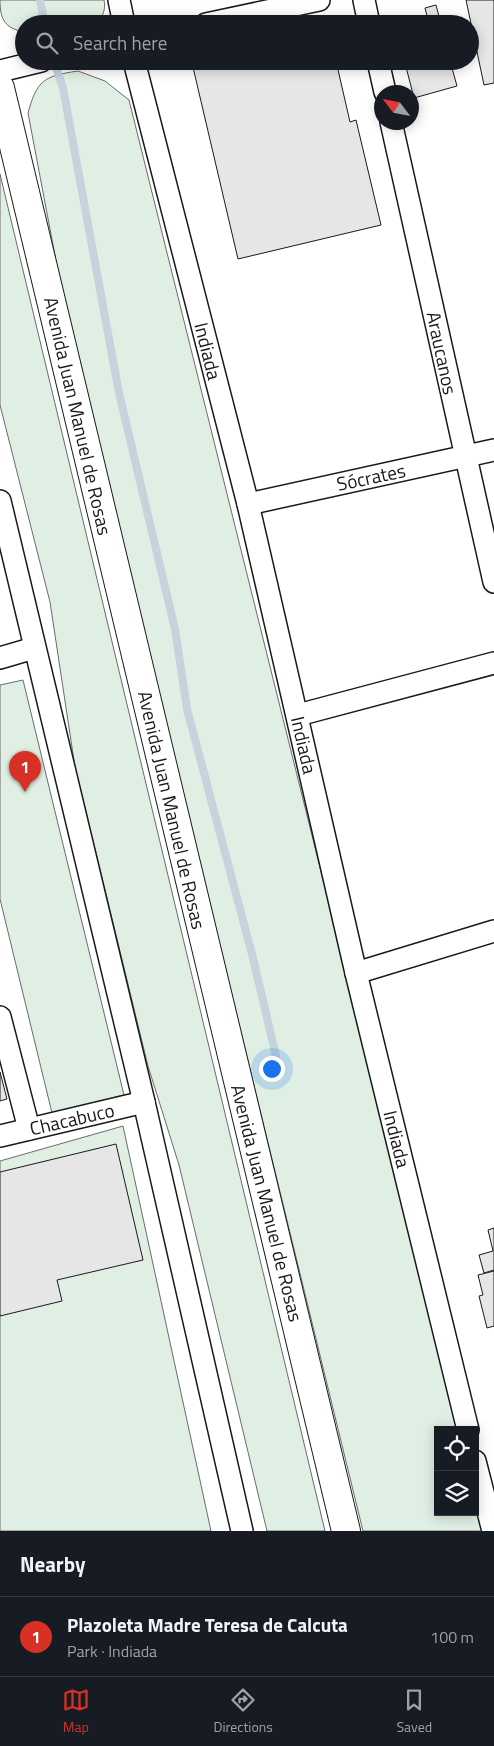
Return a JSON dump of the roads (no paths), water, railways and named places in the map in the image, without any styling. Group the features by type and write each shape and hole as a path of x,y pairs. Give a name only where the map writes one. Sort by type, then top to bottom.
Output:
{"main road":[{"name":"Avenida Juan Manuel de Rosas","path":"0,88 346,1531"}],"street":[{"path":"119,0 122,15"},
{"path":"248,15 319,0"},
{"path":"364,0 367,15"},
{"path":"0,71 15,67"},
{"name":"Indiada","path":"136,70 248,504 356,973 467,1426"},
{"path":"380,70 383,85"},
{"name":"Araucanos","path":"393,130 494,582"},
{"name":"Sócrates","path":"248,504 465,458 494,450"},
{"path":"0,502 144,1102 242,1531"},
{"path":"0,658 34,648"},
{"path":"298,716 494,663"},
{"path":"356,973 494,931"},
{"path":"0,1017 29,1129"},
{"name":"Chacabuco","path":"0,1136 144,1102"},
{"path":"479,1471 489,1496 493,1531"}],"waterway":[{"path":"40,0 43,15"},
{"path":"57,70 63,88 119,393 175,629 187,709 253,958 279,1069"}],"place":[{"name":"Plazoleta Madre Teresa de Calcuta","path":"25,792"}]}
